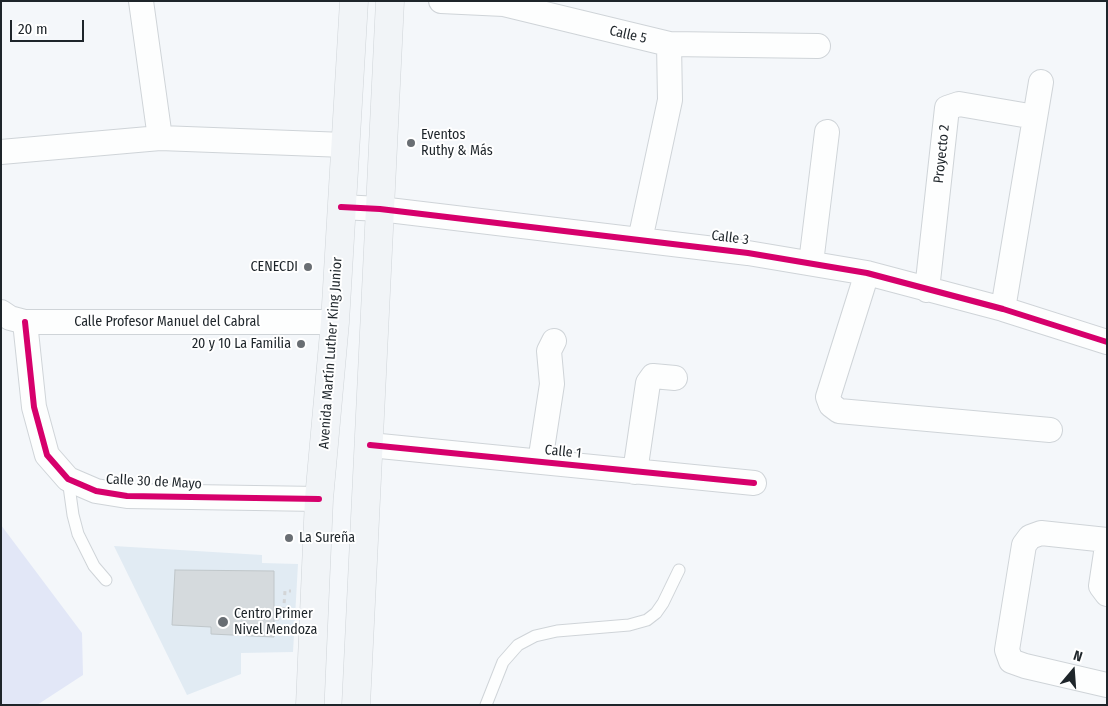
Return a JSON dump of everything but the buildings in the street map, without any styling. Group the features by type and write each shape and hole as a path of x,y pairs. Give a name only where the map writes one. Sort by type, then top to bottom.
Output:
{"main road":[{"name":"Avenida Martín Luther King Junior","path":"310,705 319,499 335,322 354,1"},
{"path":"356,705 390,1"}],"street":[{"path":"141,1 160,138"},
{"name":"Calle 5","path":"441,1 504,4 669,44 818,46"},
{"path":"640,240 670,100 669,44"},
{"path":"1003,309 1041,82"},
{"name":"Proyecto 2","path":"927,290 947,108 959,104 1035,117"},
{"path":"811,263 827,132"},
{"path":"1,152 160,138 345,145"},
{"name":"Calle 3","path":"341,207 380,209 748,252 811,263 867,273 1003,309 1107,342"},
{"path":"867,273 828,397 831,405 839,411 1050,430"},
{"name":"Calle Profesor Manuel del Cabral","path":"1,312 10,318 25,322 335,322"},
{"name":"Calle 30 de Mayo","path":"25,322 34,407 47,454 68,479 96,491 127,496 319,499"},
{"path":"540,462 552,384 550,352 554,341"},
{"path":"635,472 648,383 653,376 675,378"},
{"name":"Calle 1","path":"370,445 754,483"},
{"path":"1107,540 1041,533 1030,537 1024,544 1007,650 1011,661 1107,685"},
{"path":"1107,546 1101,586 1107,594"}],"lane":[{"path":"68,479 73,515 78,534 94,566 106,580"},
{"path":"486,705 503,662 518,645 535,636 629,625 647,620 656,613 679,570"}],"path":[{"path":"275,619 284,619 285,591 296,592"}],"shaded area":[{"path":"1,525 82,633 83,675 37,705 1,705"},
{"name":"Centro Primer Nivel Mendoza","path":"114,546 262,555 262,563 298,564 293,652 241,653 241,674 187,695"}],"cycle path":[{"path":"341,207 380,209 748,253 867,273 1003,309 1107,342"},
{"path":"25,322 34,407 47,455 68,479 96,491 127,496 319,499"},
{"path":"370,445 754,483"}],"place":[{"name":"Eventos Ruthy & Más","path":"411,143"},
{"name":"CENECDI","path":"308,267"},
{"name":"20 y 10 La Familia","path":"301,344"},
{"name":"La Sureña","path":"289,538"},
{"name":"Centro Primer Nivel Mendoza","path":"223,622"}]}
